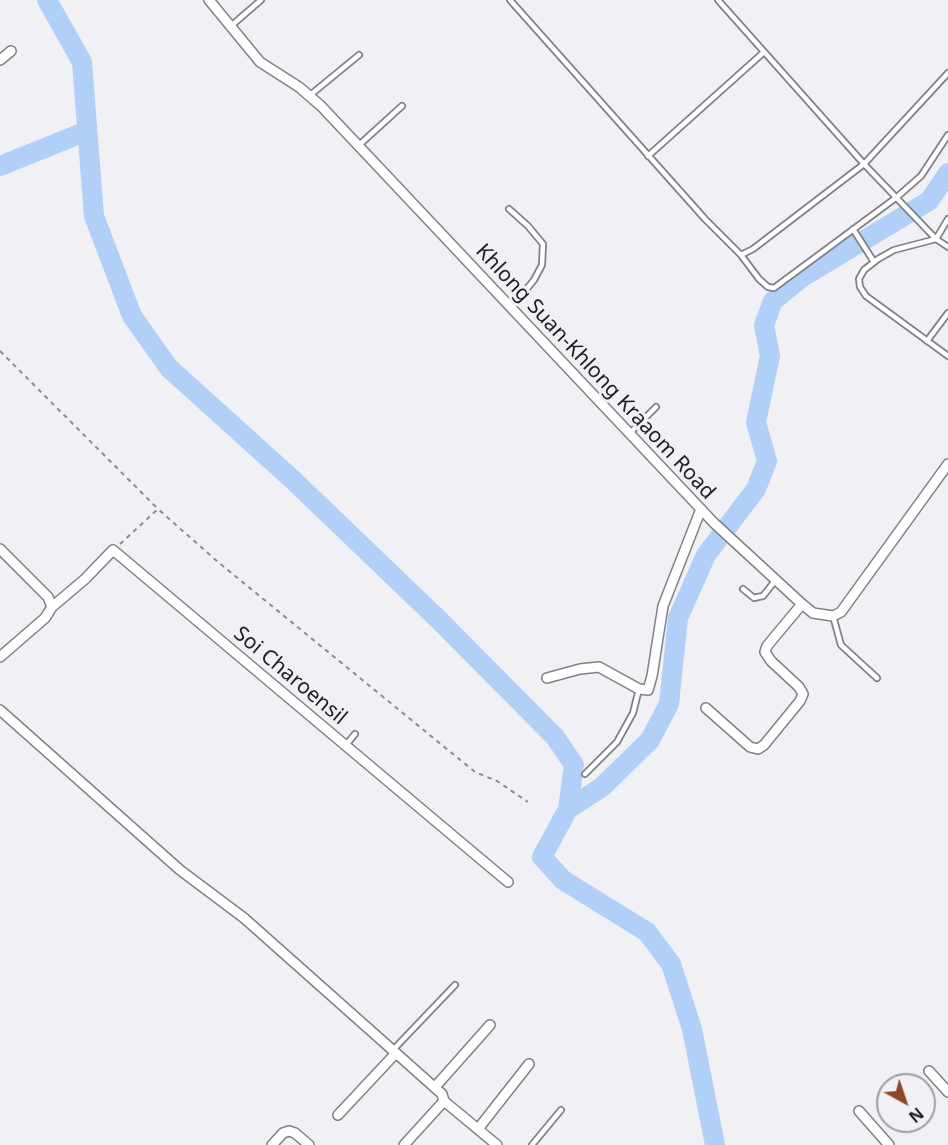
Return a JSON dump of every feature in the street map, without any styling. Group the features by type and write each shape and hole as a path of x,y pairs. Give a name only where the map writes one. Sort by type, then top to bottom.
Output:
{"street":[{"name":"Khlong Suan-Khlong Kraaom Road","path":"209,0 260,62 309,96 714,524 813,613 833,616"},
{"path":"0,60 11,51"},
{"path":"833,616 841,612 851,599 948,464"},
{"path":"547,678 580,669 599,668 639,689 645,691 650,688 663,606 701,509"},
{"path":"0,549 48,597 52,607"},
{"path":"0,657 45,618 52,607 85,579 113,550"},
{"name":"Soi Charoensil","path":"113,550 508,882"},
{"path":"706,708 750,747 758,749 764,745 801,701 803,694 765,652 767,645 802,604"},
{"path":"0,711 180,870 244,918 435,1087 442,1094 444,1101 491,1143"},
{"path":"435,1087 490,1025"},
{"path":"338,1114 395,1052"},
{"path":"478,1129 529,1064"},
{"path":"929,1071 948,1092"},
{"path":"404,1145 444,1101"},
{"path":"859,1111 889,1145"},
{"path":"272,1145 283,1133 289,1131 296,1133 309,1145"}],"lane":[{"path":"231,26 261,0"},
{"path":"510,0 768,287 774,288 899,199 921,176 948,135"},
{"path":"718,0 864,164 936,239 948,248"},
{"path":"648,156 764,52"},
{"path":"309,96 359,55"},
{"path":"741,255 753,249 864,164 948,73"},
{"path":"358,146 402,106"},
{"path":"509,209 543,244 542,265 534,280 511,308"},
{"path":"948,219 936,239 894,250 864,270 859,279 860,287 866,296 948,356"},
{"path":"854,231 874,262"},
{"path":"927,341 948,313"},
{"path":"629,434 656,407"},
{"path":"743,589 754,598 763,596 775,580"},
{"path":"833,616 841,645 877,678"},
{"path":"585,774 617,742 633,713 639,689"},
{"path":"346,745 355,734"},
{"path":"395,1052 455,985"},
{"path":"532,1145 561,1110"}],"path":[{"path":"0,351 158,509 218,562 475,772 497,781 528,802"},
{"path":"113,550 158,509"}],"waterway":[{"path":"47,0 82,62 94,216 132,316 169,368 293,480 439,620 555,737 574,765 568,809 542,857 563,880 647,932 671,964 692,1029 715,1145"},
{"path":"0,166 87,131"},
{"path":"568,809 602,787 650,740 669,704 678,618 706,555 756,489 767,461 756,422 770,356 764,325 773,301 801,278 929,201 948,173"}]}
